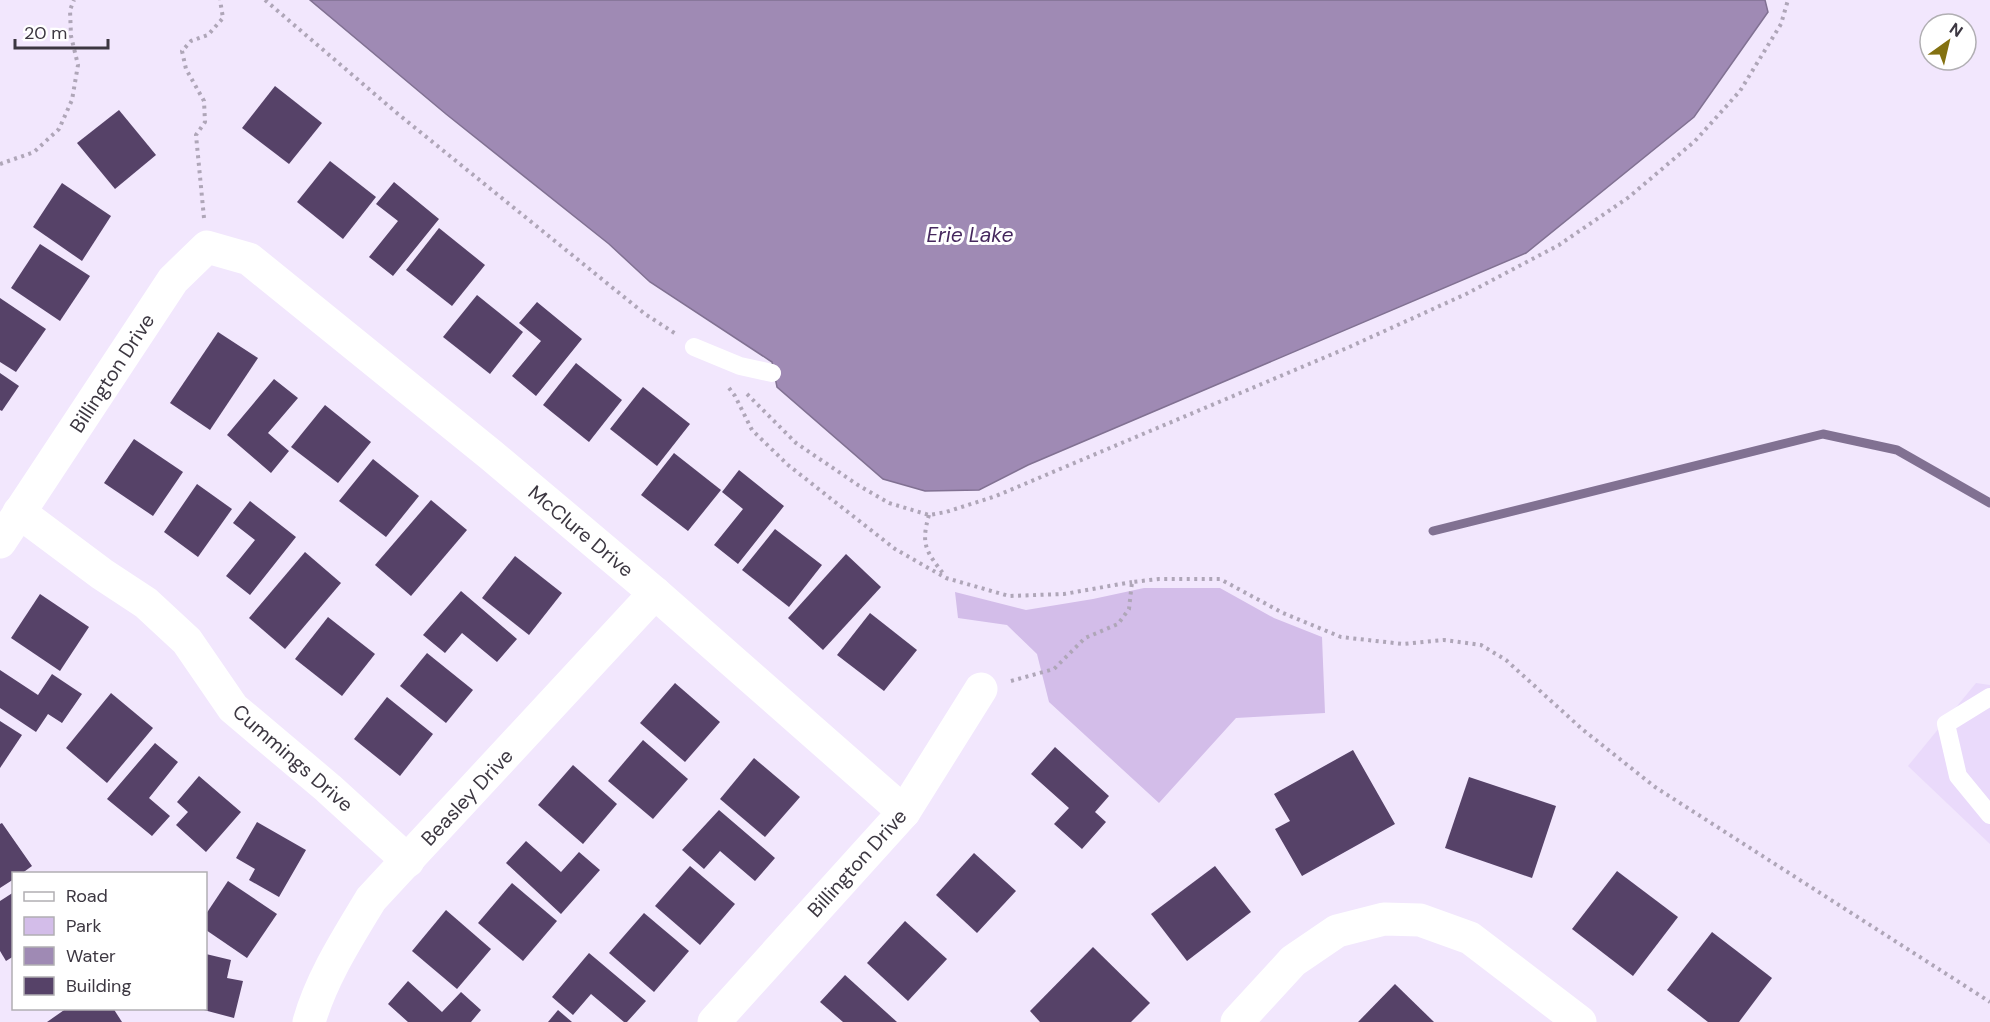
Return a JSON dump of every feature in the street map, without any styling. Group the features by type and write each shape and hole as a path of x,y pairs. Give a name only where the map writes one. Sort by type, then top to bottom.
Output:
{"street":[{"name":"Billington Drive","path":"0,542 173,280 207,247 249,259"},
{"name":"McClure Drive","path":"249,259 655,593 904,812"},
{"name":"Cummings Drive","path":"20,512 102,574 146,603 187,641 233,708 328,788 408,861"},
{"name":"Beasley Drive","path":"309,1022 316,999 335,957 371,899 655,593"},
{"name":"Billington Drive","path":"714,1022 904,812 981,689"},
{"path":"1237,1022 1293,961 1337,931 1372,921 1420,920 1470,938 1580,1022"}],"lane":[{"path":"694,347 740,366 772,373"},
{"path":"1990,697 1946,724 1958,776 1990,815"}],"path":[{"path":"0,164 34,152 59,129 72,100 78,65 71,36 70,10 74,0"},
{"path":"200,180 196,135 205,122 204,101 186,69 182,51 191,41 208,35 223,18 220,0"},
{"path":"265,0 398,114 645,314 694,347"},
{"path":"743,390 796,443 858,485 889,502 929,515 946,512 1006,492 1347,348 1466,294 1559,245 1629,197 1695,141 1740,91 1780,24 1788,0"},
{"path":"728,387 752,430 788,465 895,549 946,578 1009,596 1064,594 1160,579 1220,579 1283,613 1341,638 1403,644 1444,640 1481,645 1506,660 1582,729 1655,787 1990,1002"},
{"path":"929,515 923,542 946,578"},
{"path":"981,689 1054,669 1085,638 1118,624 1129,609 1132,582"}],"shaded area":[{"path":"1976,683 1990,685 1990,844 1908,766"}],"green space":[{"path":"1144,588 1220,588 1274,618 1322,637 1325,713 1236,718 1159,803 1049,702 1037,654 1007,625 958,618 955,592 1026,610"}],"water":[{"name":"Erie Lake","path":"310,0 1765,0 1768,12 1694,117 1526,253 1028,465 979,490 925,491 883,479 777,387 772,362 650,282 609,244 446,114"}],"building":[{"path":"275,86 322,123 289,164 242,128"},
{"path":"119,110 156,155 115,189 77,143"},
{"path":"330,161 376,197 343,239 297,202"},
{"path":"394,182 439,219 393,276 369,257 398,221 376,204"},
{"path":"62,183 111,216 82,261 33,227"},
{"path":"439,228 485,265 452,306 406,270"},
{"path":"40,244 90,276 60,321 11,288"},
{"path":"477,295 523,332 490,374 443,337"},
{"path":"0,298 46,329 16,372 0,362"},
{"path":"537,302 582,339 536,396 512,376 541,341 519,323"},
{"path":"218,332 258,358 210,430 170,403"},
{"path":"576,363 622,400 589,442 543,405"},
{"path":"0,373 19,386 2,411 0,410"},
{"path":"274,379 298,398 268,433 289,451 271,473 227,435"},
{"path":"643,387 690,424 657,466 610,429"},
{"path":"325,405 371,442 338,483 291,447"},
{"path":"134,439 183,472 153,516 104,483"},
{"path":"674,453 721,490 688,531 641,495"},
{"path":"373,459 419,496 386,537 339,501"},
{"path":"739,470 784,506 738,564 714,545 743,509 722,492"},
{"path":"197,484 232,509 198,557 164,532"},
{"path":"431,500 467,530 411,596 375,565"},
{"path":"250,501 296,537 250,595 226,576 255,540 233,523"},
{"path":"775,529 822,565 789,607 742,570"},
{"path":"305,552 341,583 285,649 249,618"},
{"path":"846,554 881,587 823,650 788,618"},
{"path":"515,556 562,593 529,635 482,598"},
{"path":"461,591 517,639 497,662 462,633 445,653 423,635"},
{"path":"40,594 89,627 60,671 11,638"},
{"path":"870,613 917,650 884,691 837,655"},
{"path":"328,617 375,654 342,696 295,659"},
{"path":"427,653 473,690 446,723 400,686"},
{"path":"0,670 38,695 52,674 82,694 62,723 48,714 36,732 0,708"},
{"path":"675,683 720,722 685,762 640,723"},
{"path":"111,693 153,728 107,783 66,748"},
{"path":"387,697 433,734 400,776 354,739"},
{"path":"0,721 22,735 0,768"},
{"path":"643,740 688,779 653,819 608,781"},
{"path":"155,743 178,762 149,798 170,816 152,836 107,799"},
{"path":"1055,747 1109,796 1095,812 1106,822 1082,849 1054,824 1069,808 1031,774"},
{"path":"1353,750 1395,824 1302,876 1275,829 1290,821 1274,794"},
{"path":"754,758 800,797 765,837 720,799"},
{"path":"573,765 617,804 583,844 538,805"},
{"path":"199,776 241,812 206,852 176,825 188,812 177,802"},
{"path":"1469,777 1556,806 1532,878 1445,848"},
{"path":"719,810 775,858 755,881 720,851 704,869 682,850"},
{"path":"257,822 306,850 279,897 249,880 255,869 236,858"},
{"path":"2,823 32,866 24,872 12,872 12,880 0,888 0,824"},
{"path":"526,841 561,872 579,852 600,870 561,914 506,863"},
{"path":"974,853 1016,891 977,933 936,895"},
{"path":"690,866 735,904 700,945 655,906"},
{"path":"1215,866 1251,912 1187,961 1151,914"},
{"path":"1617,871 1678,917 1633,976 1572,929"},
{"path":"228,881 277,914 247,958 207,931 207,912"},
{"path":"512,883 557,921 523,961 478,923"},
{"path":"12,893 12,957 6,961 0,951 0,901"},
{"path":"446,910 491,949 457,989 412,951"},
{"path":"644,913 689,951 654,992 609,953"},
{"path":"905,921 947,959 908,1001 867,963"},
{"path":"1712,932 1772,978 1739,1022 1708,1022 1667,990"},
{"path":"1093,947 1150,1003 1131,1022 1040,1022 1030,1011"},
{"path":"589,953 646,1001 627,1022 624,1022 591,994 573,1015 552,997"},
{"path":"207,954 231,960 227,978 243,981 234,1018 204,1010 207,1010"},
{"path":"845,975 897,1022 843,1022 820,1002"},
{"path":"408,981 442,1012 461,992 481,1010 471,1022 408,1022 388,1004"},
{"path":"1395,984 1434,1022 1358,1022"},
{"path":"64,1010 114,1010 122,1022 47,1022"},
{"path":"558,1010 572,1022 548,1022"}],"waterway":[{"path":"1433,531 1823,434 1897,450 1990,503"}]}
